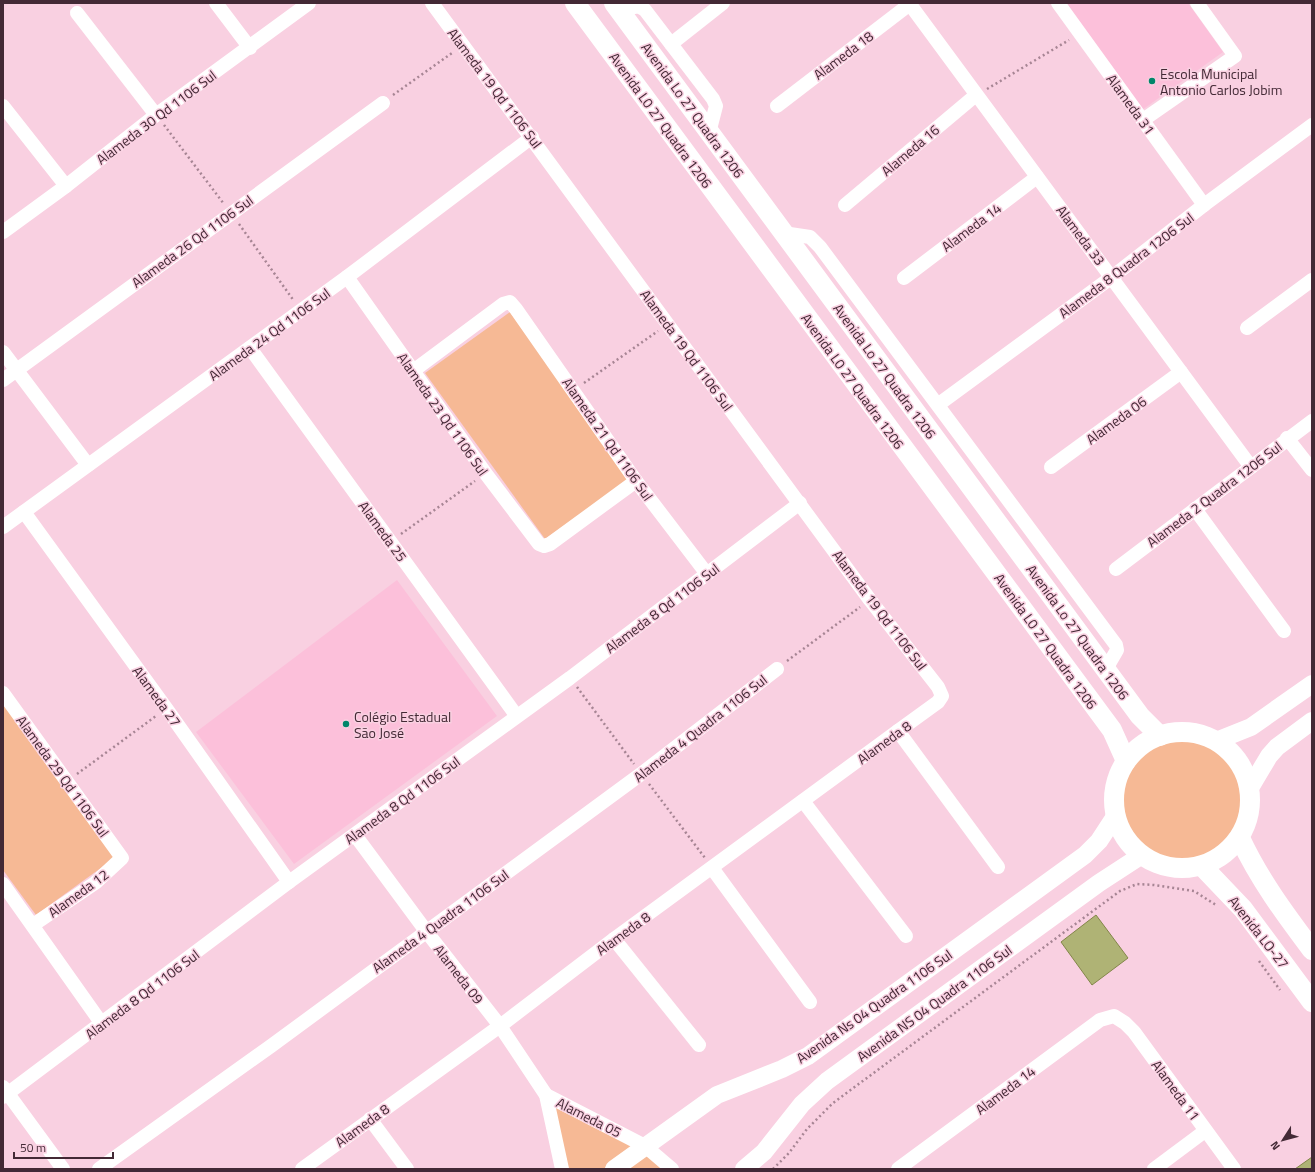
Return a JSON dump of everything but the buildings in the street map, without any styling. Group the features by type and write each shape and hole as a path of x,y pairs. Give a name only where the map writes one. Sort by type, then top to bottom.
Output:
{"main road":[{"name":"Avenida L0 27 Quadra 1206","path":"575,3 1112,730 1126,762"},
{"name":"Avenida Lo 27 Quadra 1206","path":"617,7 709,134 1140,716 1160,736"},
{"path":"1179,732 1198,734 1216,741 1228,750 1238,761 1245,774 1250,788 1251,805 1247,823 1240,838 1228,852 1213,862 1202,866 1177,869 1158,864 1142,855 1130,844 1121,831 1116,815 1116,787 1120,774 1126,762 1136,750 1147,742 1160,736 1179,732"},
{"path":"1240,838 1253,866 1268,891 1312,950"},
{"name":"Avenida LO-27","path":"1202,866 1243,910 1312,1002"}],"street":[{"path":"216,3 250,48"},
{"name":"Alameda 30 Qd 1106 Sul","path":"3,232 66,186 156,115 250,48 309,3"},
{"name":"Alameda 19 Qd 1106 Sul","path":"432,3 532,137 870,600 938,688 942,696"},
{"path":"671,44 723,3"},
{"name":"Alameda 31","path":"1058,3 1204,205"},
{"path":"1143,120 1235,56 1197,3"},
{"name":"Alameda 33","path":"910,4 1251,467"},
{"name":"Alameda 18","path":"776,106 910,4"},
{"path":"617,7 638,6 645,10 716,106 709,134"},
{"path":"77,13 156,115"},
{"name":"Alameda 16","path":"845,205 976,95"},
{"name":"Alameda 26 Qd 1106 Sul","path":"3,380 383,103"},
{"path":"3,106 66,186"},
{"name":"Alameda 8 Quadra 1206 Sul","path":"939,404 1112,277 1204,205 1312,125"},
{"name":"Alameda 24 Qd 1106 Sul","path":"3,526 250,348 300,309 347,277 532,137"},
{"name":"Alameda 14","path":"904,278 1037,177"},
{"path":"783,233 810,237 815,241 939,404 1116,645 1117,650 1106,669"},
{"name":"Alameda 23 Qd 1106 Sul","path":"347,277 486,474 539,544 544,546 550,544 636,481"},
{"path":"1247,328 1312,280"},
{"name":"Alameda 21 Qd 1106 Sul","path":"413,371 504,304 510,302 574,390 636,481 706,574"},
{"name":"Alameda 25","path":"250,348 391,541 516,716"},
{"path":"3,352 88,465"},
{"name":"Alameda 06","path":"1051,467 1181,372"},
{"name":"Alameda 2 Quadra 1206 Sul","path":"1116,569 1287,438 1312,421"},
{"path":"1287,438 1312,470"},
{"path":"948,457 967,442"},
{"path":"972,488 989,472"},
{"name":"Alameda 8 Qd 1106 Sul","path":"5,1093 102,1024 289,882 570,678 800,503"},
{"path":"1195,509 1284,630"},
{"name":"Alameda 27","path":"24,512 166,708 289,882"},
{"name":"Alameda 4 Quadra 1106 Sul","path":"99,1169 271,1046 641,774 777,669"},
{"path":"1216,741 1251,727 1312,684"},
{"name":"Alameda 29 Qd 1106 Sul","path":"3,693 122,858"},
{"name":"Alameda 8","path":"302,1169 500,1026 614,938 938,702 942,696"},
{"path":"1250,788 1269,756 1277,747 1311,724"},
{"path":"898,731 998,867"},
{"path":"803,801 906,936"},
{"name":"Avenida Ns 04 Quadra 1106 Sul","path":"614,1169 717,1095 808,1056 1085,855 1099,841 1116,815"},
{"name":"Alameda 09","path":"355,835 426,931 500,1026 546,1095"},
{"name":"Avenida NS 04 Quadra 1106 Sul","path":"744,1169 764,1152 802,1104 827,1081 1099,883 1142,855"},
{"name":"Alameda 12","path":"33,925 95,882 122,858"},
{"path":"712,868 810,1002"},
{"path":"3,884 102,1024"},
{"path":"614,938 699,1045"},
{"name":"Alameda 14","path":"898,1169 1100,1020 1114,1016"},
{"name":"Alameda 11","path":"1114,1016 1125,1023 1134,1032 1234,1169"},
{"path":"5,1093 63,1169"},
{"name":"Alameda 05","path":"546,1095 578,1110 645,1146 672,1169"},
{"name":"Alameda 05","path":"546,1095 562,1169"},
{"path":"370,1120 407,1169"},
{"path":"1154,1169 1205,1130"}],"path":[{"path":"976,95 1080,34"},
{"path":"383,103 463,45"},
{"path":"574,390 668,324"},
{"path":"391,541 486,474"},
{"path":"777,669 870,600"},
{"path":"67,782 166,708"},
{"path":"773,1169 789,1153 807,1129 833,1103 1120,890 1137,884 1154,884 1194,891 1221,910"},
{"path":"1258,959 1280,990"}],"shaded area":[{"name":"Escola Municipal Antonio Carlos Jobim","path":"1065,3 1188,3 1223,52 1142,110"},
{"path":"510,312 630,479 545,539 425,373"},
{"name":"Colégio Estadual São José","path":"397,580 497,716 294,864 196,732"},
{"path":"3,701 116,857 36,915 3,870"},
{"path":"1160,736 1216,741 1238,761 1250,788 1240,838 1202,866 1142,855 1116,815 1120,774"},
{"path":"546,1095 672,1169 562,1169"}],"place":[{"name":"Escola Municipal Antonio Carlos Jobim","path":"1152,81"},
{"name":"Colégio Estadual São José","path":"346,724"}]}
